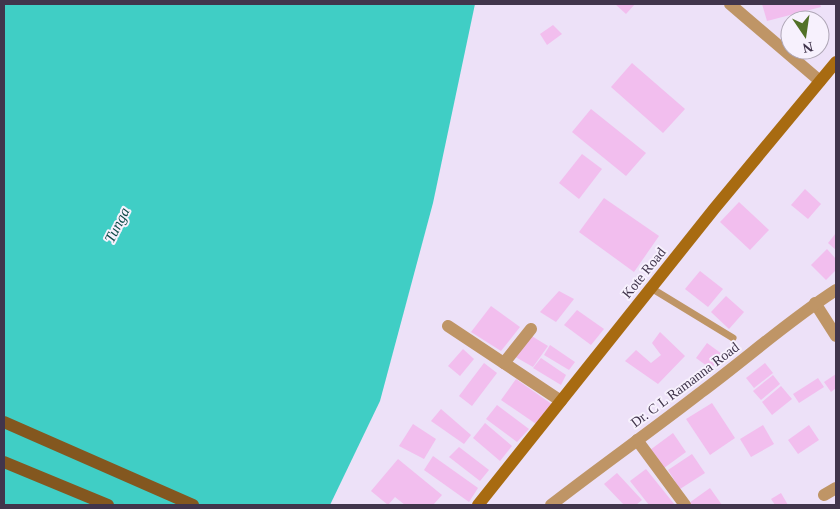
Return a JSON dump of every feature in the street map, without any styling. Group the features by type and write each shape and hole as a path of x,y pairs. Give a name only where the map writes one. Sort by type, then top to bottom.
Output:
{"main road":[{"path":"4,422 193,505"},
{"path":"4,462 108,505"}],"street":[{"path":"730,4 820,81"},
{"name":"Kote Road","path":"478,505 714,209 836,62"},
{"name":"Dr. C L Ramanna Road","path":"551,505 816,303 836,290"},
{"path":"816,303 836,336"},
{"path":"448,326 561,401"},
{"path":"504,363 530,329"},
{"path":"637,440 686,505"},
{"path":"824,495 836,488"}],"lane":[{"path":"651,288 733,338"}],"water":[{"name":"Tunga","path":"4,4 475,4 433,203 380,401 330,505 4,505"}],"building":[{"path":"615,4 635,4 626,14"},
{"path":"762,4 820,4 821,7 809,10 780,10 780,18 767,21"},
{"path":"553,25 562,34 547,45 540,34"},
{"path":"632,63 685,109 663,133 611,87"},
{"path":"591,109 646,153 626,176 572,132"},
{"path":"582,154 602,169 579,199 559,183"},
{"path":"805,189 821,204 808,219 791,205"},
{"path":"604,198 659,236 634,272 579,232"},
{"path":"739,202 769,230 750,250 720,222"},
{"path":"836,233 836,250 828,243"},
{"path":"827,249 836,259 836,270 826,280 811,265"},
{"path":"700,271 723,289 708,307 685,289"},
{"path":"559,291 574,299 556,322 540,312"},
{"path":"726,296 744,312 729,329 711,312"},
{"path":"491,306 520,327 501,351 471,332"},
{"path":"577,310 604,329 591,345 564,325"},
{"path":"660,332 685,356 658,384 625,361 636,350 651,363 661,355 652,343"},
{"path":"530,335 548,346 533,367 512,355"},
{"path":"707,343 722,354 711,369 696,358"},
{"path":"550,345 575,362 569,370 544,355"},
{"path":"463,349 474,359 460,376 448,366"},
{"path":"541,358 566,375 561,385 533,368"},
{"path":"484,363 497,373 472,406 459,396"},
{"path":"765,363 773,373 754,388 746,378"},
{"path":"836,374 836,388 831,392 824,382"},
{"path":"773,375 780,384 761,400 753,391"},
{"path":"818,378 824,387 799,403 793,394"},
{"path":"516,379 553,405 539,426 501,400"},
{"path":"781,386 792,399 772,415 762,402"},
{"path":"712,403 735,438 710,455 686,419"},
{"path":"497,405 529,429 517,442 486,419"},
{"path":"441,409 471,435 464,444 431,421"},
{"path":"485,423 512,446 500,461 473,438"},
{"path":"413,424 436,439 424,459 399,446"},
{"path":"763,425 774,444 751,457 740,439"},
{"path":"809,425 819,440 798,454 788,440"},
{"path":"673,433 686,452 664,468 650,450"},
{"path":"459,447 489,470 480,481 449,457"},
{"path":"692,454 705,473 680,489 668,470"},
{"path":"433,456 478,488 469,502 424,470"},
{"path":"398,459 442,495 433,505 405,505 395,497 388,505 371,491"},
{"path":"646,469 675,505 649,505 630,481"},
{"path":"617,473 642,500 636,505 624,505 604,484"},
{"path":"710,488 722,505 690,505 689,503"},
{"path":"781,493 788,505 775,505 771,499"}]}
